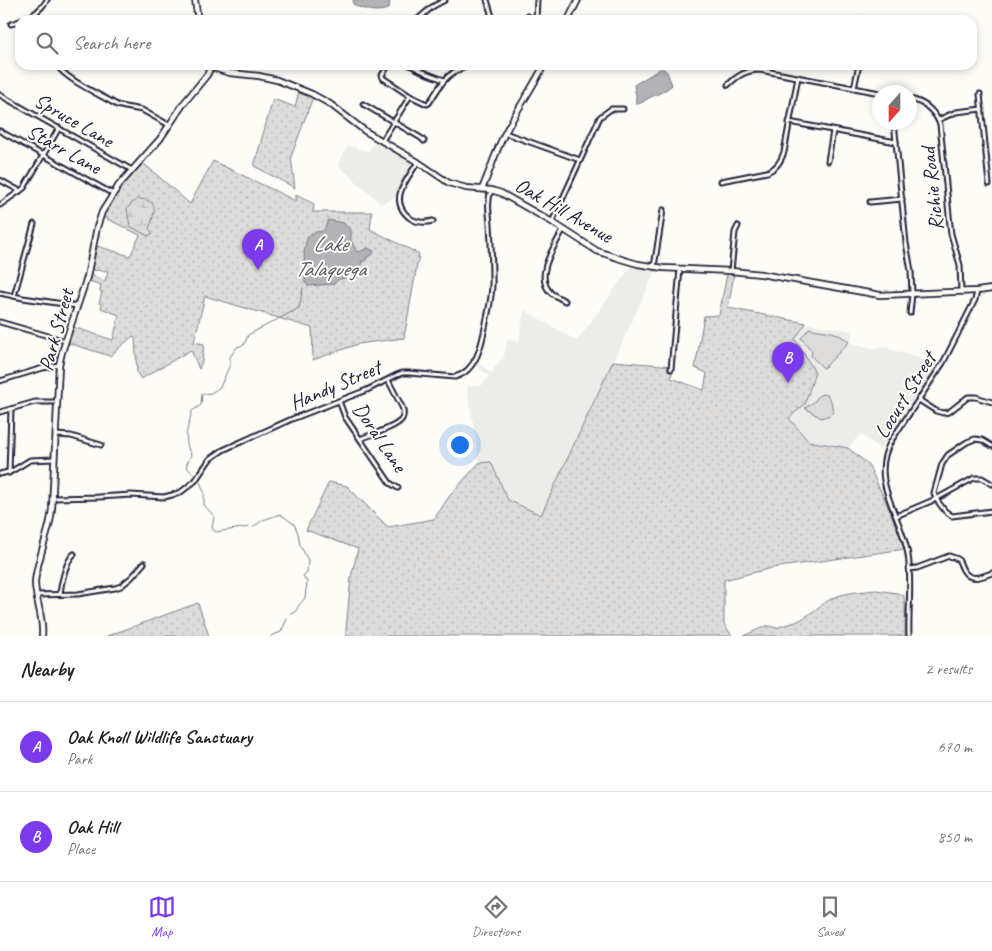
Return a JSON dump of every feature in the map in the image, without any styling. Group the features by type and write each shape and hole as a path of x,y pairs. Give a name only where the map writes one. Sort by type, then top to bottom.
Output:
{"main road":[{"path":"195,0 197,15"},
{"path":"570,15 578,0"},
{"name":"Park Street","path":"42,636 42,624 36,590 36,574 49,527 59,364 90,266 99,219 106,204 119,185 160,139 184,103 207,75 208,70"},
{"name":"Oak Hill Avenue","path":"221,70 268,78 303,90 330,104 365,131 418,162 449,183 466,188 492,190 508,196 597,250 624,260 654,267 761,274 872,294 889,295 992,289"},
{"path":"482,189 505,133 542,70"}],"street":[{"path":"34,15 47,0"},
{"path":"423,15 445,0"},
{"path":"487,0 492,15"},
{"path":"536,15 537,0"},
{"path":"11,24 15,22"},
{"path":"61,70 65,75 117,104 146,112 169,126"},
{"path":"386,70 382,76 383,78 410,96 429,104 444,80 459,70"},
{"path":"419,70 444,80"},
{"path":"728,85 741,74 754,70 872,91"},
{"path":"854,88 857,70"},
{"path":"721,181 767,172 780,162 798,77"},
{"path":"980,94 989,184"},
{"name":"Spruce Lane","path":"0,95 132,170"},
{"path":"382,141 410,96"},
{"name":"Richie Road","path":"917,101 927,106 933,112 938,120 941,132 951,234 960,265 961,292"},
{"path":"363,104 424,141"},
{"path":"552,222 600,117 611,109 623,109"},
{"path":"938,120 956,112 982,109"},
{"path":"790,122 896,142"},
{"path":"0,205 24,188 59,128"},
{"path":"828,161 833,130"},
{"path":"895,130 906,244 911,271 912,294 910,313"},
{"name":"Starr Lane","path":"0,131 113,194"},
{"path":"505,133 580,160"},
{"path":"986,162 992,161"},
{"path":"418,162 399,195 399,202 405,213 413,220 426,223 433,220"},
{"path":"0,180 20,191"},
{"name":"Handy Street","path":"52,498 99,498 131,495 164,497 172,495 181,492 195,481 210,459 222,450 292,419 367,390 402,373 459,376 476,357 479,350 484,334 492,289 488,203 492,190"},
{"path":"870,202 902,199"},
{"path":"654,267 663,210"},
{"path":"14,296 34,224"},
{"path":"732,272 735,232 738,226"},
{"path":"564,229 543,275 544,283 550,293 565,301"},
{"path":"671,368 680,269"},
{"name":"Locust Street","path":"909,636 910,569 905,541 884,484 884,462 888,446 951,350 975,300 977,291"},
{"path":"0,292 78,306"},
{"path":"0,322 66,341"},
{"path":"0,381 59,364"},
{"path":"360,438 397,424 403,418 404,412 388,380"},
{"path":"919,400 934,410 943,413 949,412 968,398 976,397 992,402"},
{"name":"Doral Lane","path":"339,401 345,417 390,483 398,488"},
{"path":"0,412 35,402 58,402"},
{"path":"9,473 11,409"},
{"path":"56,435 70,436 101,445"},
{"path":"992,446 981,439 974,439 947,456 942,464 934,490 936,499 946,512 952,516 992,511"},
{"path":"0,474 9,473 30,460 54,459"},
{"path":"896,516 936,499 974,478 982,478 992,484"},
{"path":"60,594 70,557 74,554"},
{"path":"910,569 949,556 958,559 970,578 978,578 992,573"},
{"path":"37,595 78,594 108,590 120,586 132,577 144,563"}],"shaded area":[{"path":"375,141 412,161 413,164 400,186 398,195 381,204 338,165 348,145 368,151"},
{"path":"632,265 656,270 541,516 508,500 491,462 479,463 467,386 481,386 489,376 474,364 476,361 491,373 501,359 503,360 508,339 519,343 524,310 577,341"},
{"path":"806,323 853,331 851,343 876,349 890,346 889,349 940,364 899,425 880,449 861,434 848,448 808,441 789,418 805,404 795,338"}],"green space":[{"path":"299,91 313,97 291,157 295,188 254,166 273,99 295,107"},
{"path":"213,161 296,201 296,195 314,204 313,212 372,212 370,229 419,254 404,338 358,344 313,360 312,328 205,296 194,342 204,344 199,369 191,350 141,379 137,373 135,338 133,336 110,356 68,343 73,327 113,340 119,315 101,308 102,305 99,303 102,292 100,291 101,285 89,281 91,275 105,281 108,271 92,270 97,246 130,256 140,235 103,217 126,181 142,162 190,204"},
{"path":"138,199 150,202 154,208 149,229 153,233 148,236 130,226 127,209"},
{"path":"727,274 734,274 728,308 806,323 795,339 815,372 805,404 789,418 808,441 848,448 868,464 891,513 905,549 772,568 724,580 724,624 732,636 346,636 351,577 358,549 306,530 329,482 347,486 388,527 434,519 451,494 479,463 491,462 508,500 541,515 613,361 673,366 671,378 704,390 707,373 695,368 704,316 719,315"},
{"path":"809,328 835,333 849,342 824,368 811,356 812,351 801,338"},
{"path":"822,394 827,395 831,401 833,412 821,418 805,408"},
{"path":"876,590 904,596 905,636 743,636 766,626 776,628 799,621 829,600 840,595"},
{"path":"198,603 209,636 107,636"}],"water":[{"path":"353,0 390,0 389,8 376,11 356,6 353,4"},
{"path":"658,70 665,70 672,85 636,104 634,85"},
{"name":"Lake Talaquega","path":"328,220 343,223 351,230 351,242 356,251 359,252 368,248 374,251 374,253 368,256 365,261 362,261 361,267 353,275 339,279 334,284 308,286 305,282 304,256 306,242 311,234 324,229"}],"waterway":[{"path":"195,476 186,466 191,455 186,437 192,411 201,405 202,394 211,393 220,387 230,365 230,357 237,347 244,345 248,335 299,308 303,288"},
{"path":"200,482 204,492 204,505 214,516 212,529 216,532 249,527"},
{"path":"253,527 263,520 280,514 294,524 298,533 300,545 308,560 307,572 303,576 307,582 305,598 296,611 289,615"},
{"path":"271,636 281,632 287,619"}],"place":[{"name":"Oak Knoll Wildlife Sanctuary","path":"258,270"},
{"name":"Oak Hill","path":"788,383"}]}
